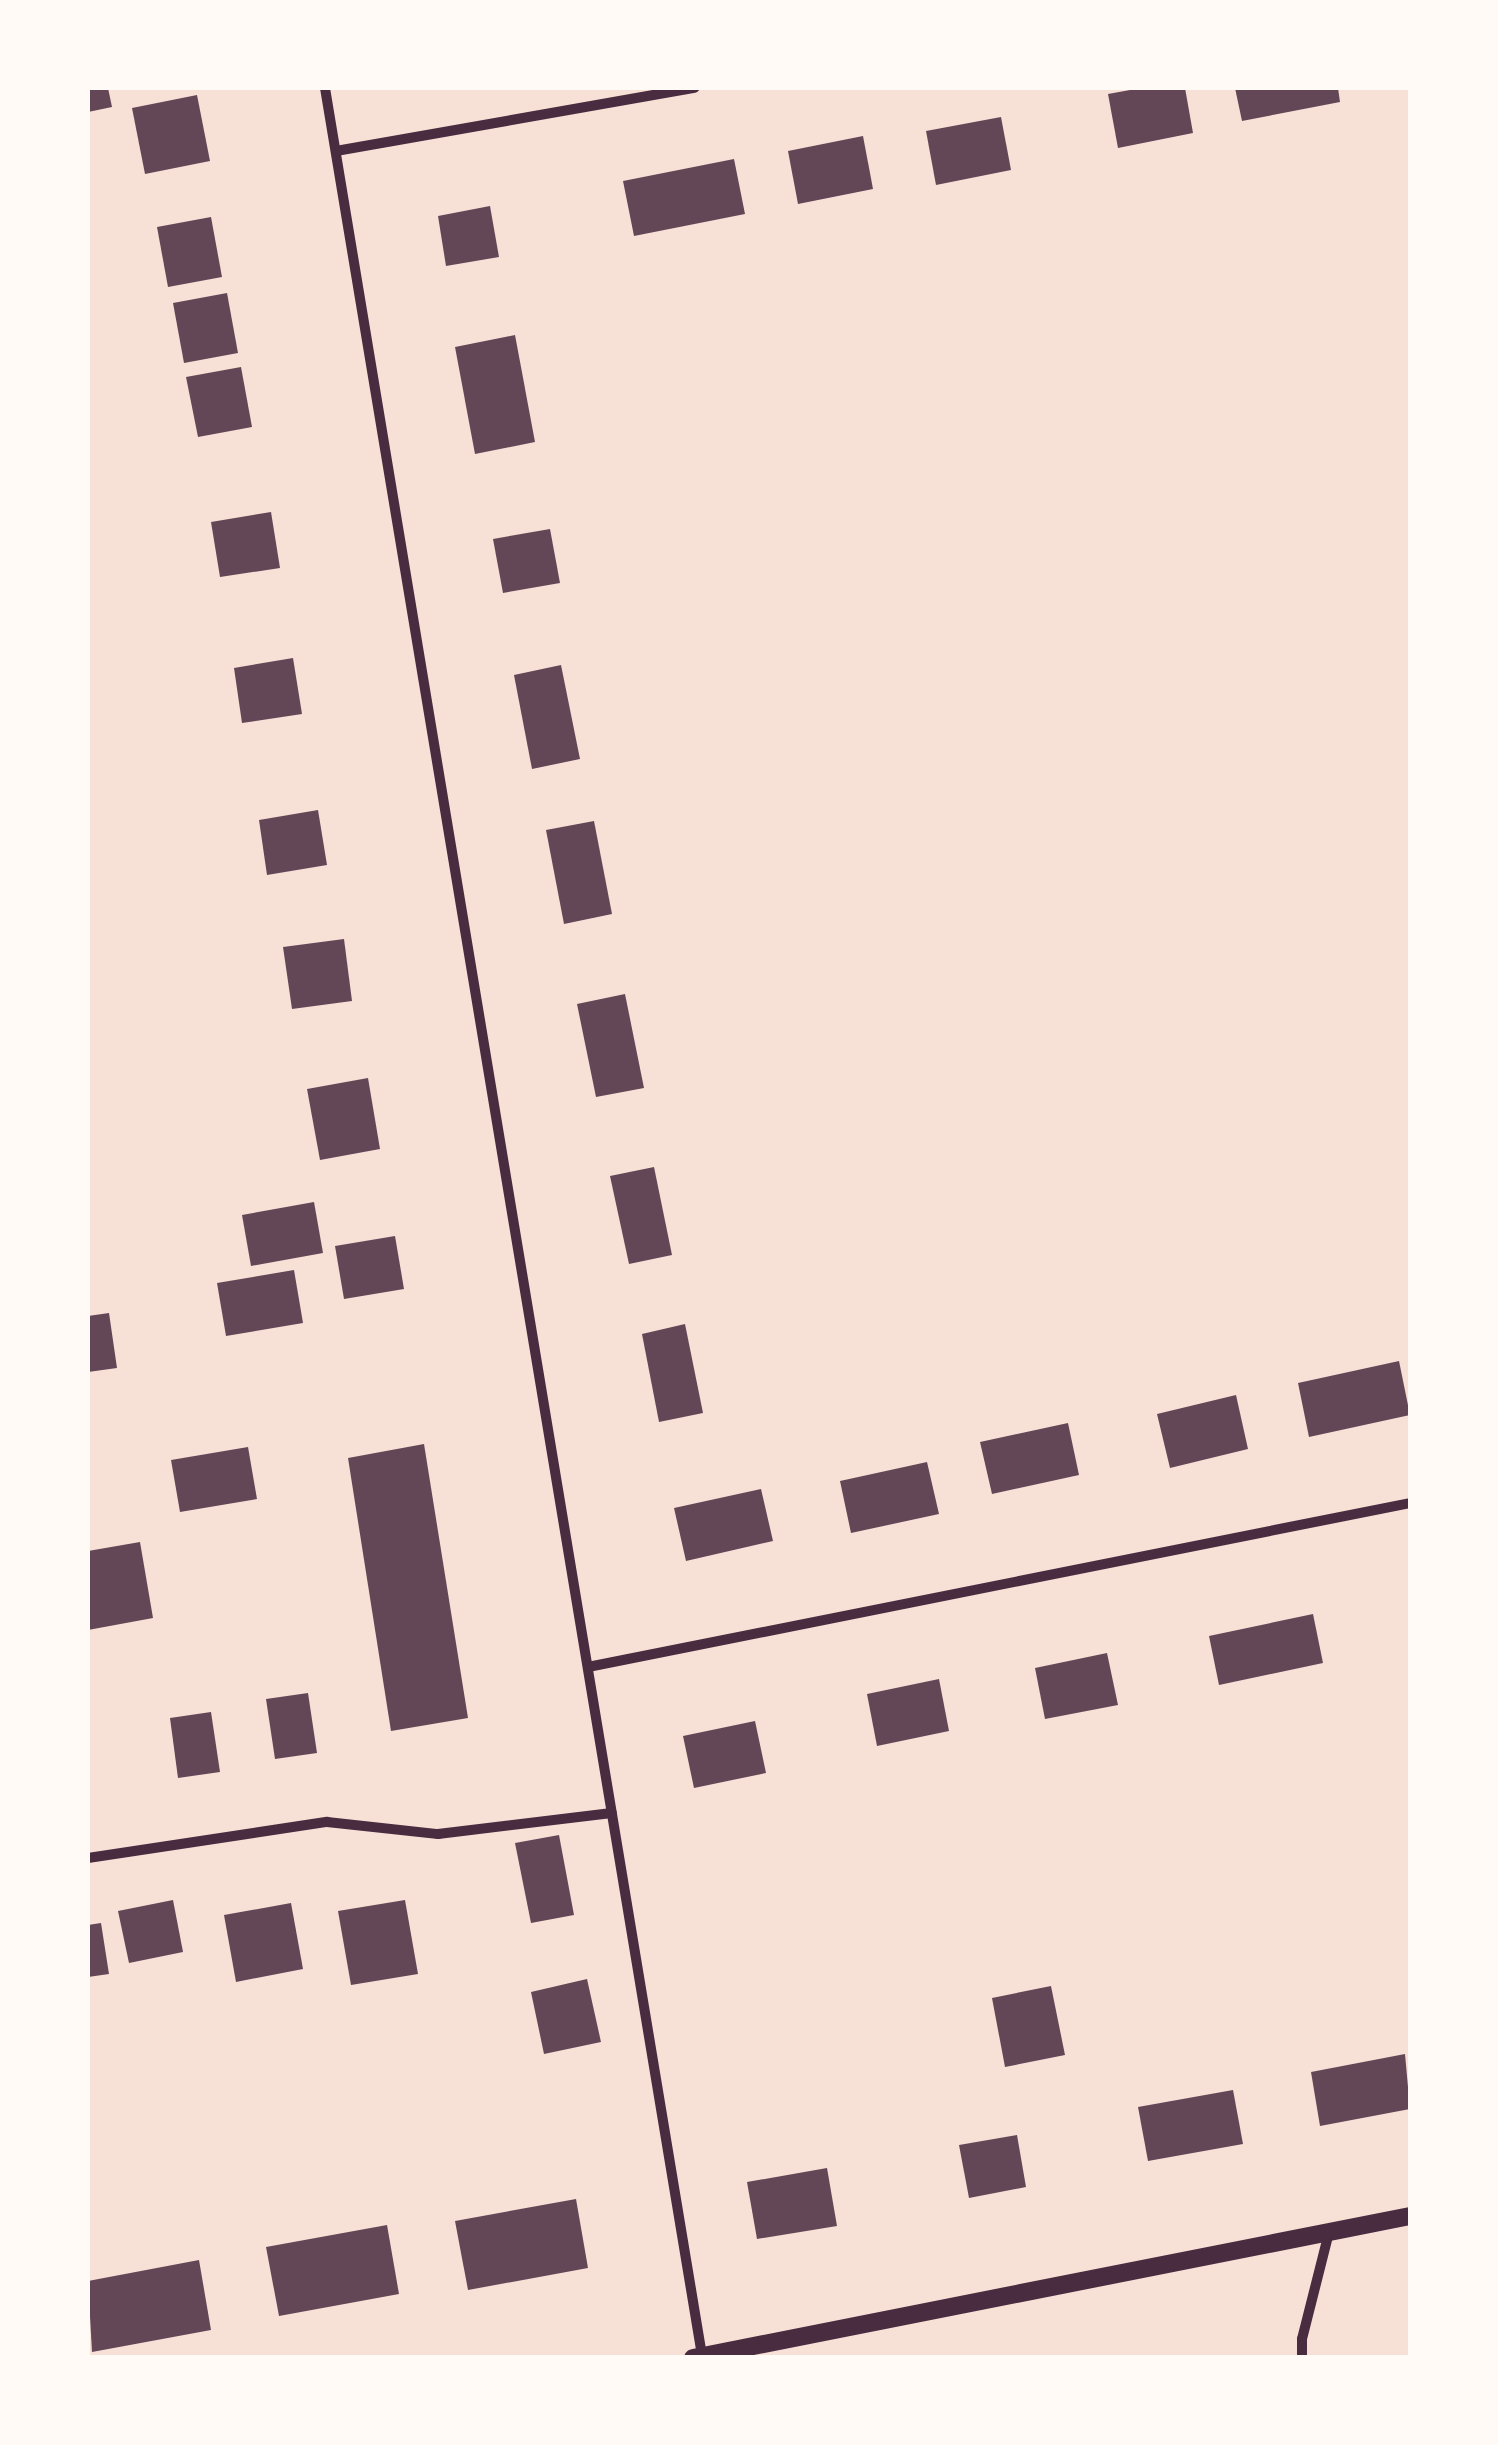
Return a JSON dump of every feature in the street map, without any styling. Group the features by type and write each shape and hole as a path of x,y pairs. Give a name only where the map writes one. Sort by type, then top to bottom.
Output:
{"street":[{"path":"325,88 588,1667 698,2357 1410,2216"},
{"path":"336,151 695,88"},
{"path":"588,1667 1410,1502"},
{"path":"88,1858 327,1822 438,1834 612,1813"},
{"path":"1302,2358 1302,2339 1329,2232"}],"building":[{"path":"88,88 108,88 112,107 88,112"},
{"path":"1141,88 1185,88 1193,133 1118,148 1108,94"},
{"path":"1235,88 1338,88 1340,102 1242,121"},
{"path":"197,95 210,161 145,174 132,108"},
{"path":"1001,117 1011,170 936,185 926,131"},
{"path":"863,136 873,189 798,204 788,151"},
{"path":"734,159 745,214 634,236 623,181"},
{"path":"490,206 499,257 446,266 438,216"},
{"path":"211,217 222,277 168,287 157,227"},
{"path":"227,293 238,353 184,363 173,303"},
{"path":"515,335 535,442 475,454 455,347"},
{"path":"241,367 252,427 198,437 186,377"},
{"path":"271,512 280,568 220,577 211,522"},
{"path":"550,529 560,583 503,593 493,539"},
{"path":"293,658 302,714 242,723 234,668"},
{"path":"561,665 580,759 532,769 514,675"},
{"path":"318,810 327,865 267,875 259,820"},
{"path":"594,821 612,914 564,924 546,830"},
{"path":"344,939 352,1001 292,1009 283,947"},
{"path":"625,994 644,1088 596,1097 577,1004"},
{"path":"368,1078 380,1149 320,1160 307,1089"},
{"path":"654,1167 672,1255 629,1264 610,1176"},
{"path":"314,1202 323,1253 251,1266 242,1215"},
{"path":"395,1236 404,1289 344,1299 335,1246"},
{"path":"294,1270 303,1323 226,1336 217,1283"},
{"path":"109,1313 117,1368 88,1372 88,1316"},
{"path":"685,1324 703,1413 659,1422 642,1334"},
{"path":"1399,1361 1410,1415 1309,1437 1298,1383"},
{"path":"1236,1395 1248,1449 1170,1468 1157,1414"},
{"path":"1068,1423 1079,1475 992,1494 980,1442"},
{"path":"424,1444 468,1718 391,1731 348,1458"},
{"path":"248,1447 257,1499 180,1512 171,1460"},
{"path":"927,1462 939,1514 851,1533 840,1481"},
{"path":"761,1489 773,1541 686,1561 674,1508"},
{"path":"140,1542 153,1618 88,1630 88,1551"},
{"path":"1313,1614 1323,1663 1219,1685 1209,1636"},
{"path":"1107,1653 1118,1705 1045,1719 1035,1668"},
{"path":"939,1679 949,1731 877,1746 867,1694"},
{"path":"308,1693 317,1753 275,1759 266,1699"},
{"path":"211,1712 220,1772 178,1778 170,1718"},
{"path":"755,1721 766,1773 694,1788 683,1736"},
{"path":"559,1835 574,1915 531,1923 515,1843"},
{"path":"173,1900 183,1952 129,1963 118,1911"},
{"path":"405,1900 418,1974 351,1985 338,1911"},
{"path":"291,1903 303,1969 236,1982 224,1915"},
{"path":"101,1923 109,1974 88,1977 88,1925"},
{"path":"587,1979 601,2042 544,2054 531,1992"},
{"path":"1051,1986 1065,2055 1005,2067 992,1998"},
{"path":"1405,2054 1410,2109 1320,2126 1311,2072"},
{"path":"1233,2090 1243,2144 1148,2161 1138,2107"},
{"path":"1017,2135 1026,2187 969,2198 959,2145"},
{"path":"827,2168 837,2226 757,2239 747,2182"},
{"path":"576,2199 588,2268 468,2290 455,2221"},
{"path":"387,2225 399,2294 279,2316 266,2247"},
{"path":"199,2260 211,2330 92,2352 88,2281"}]}
